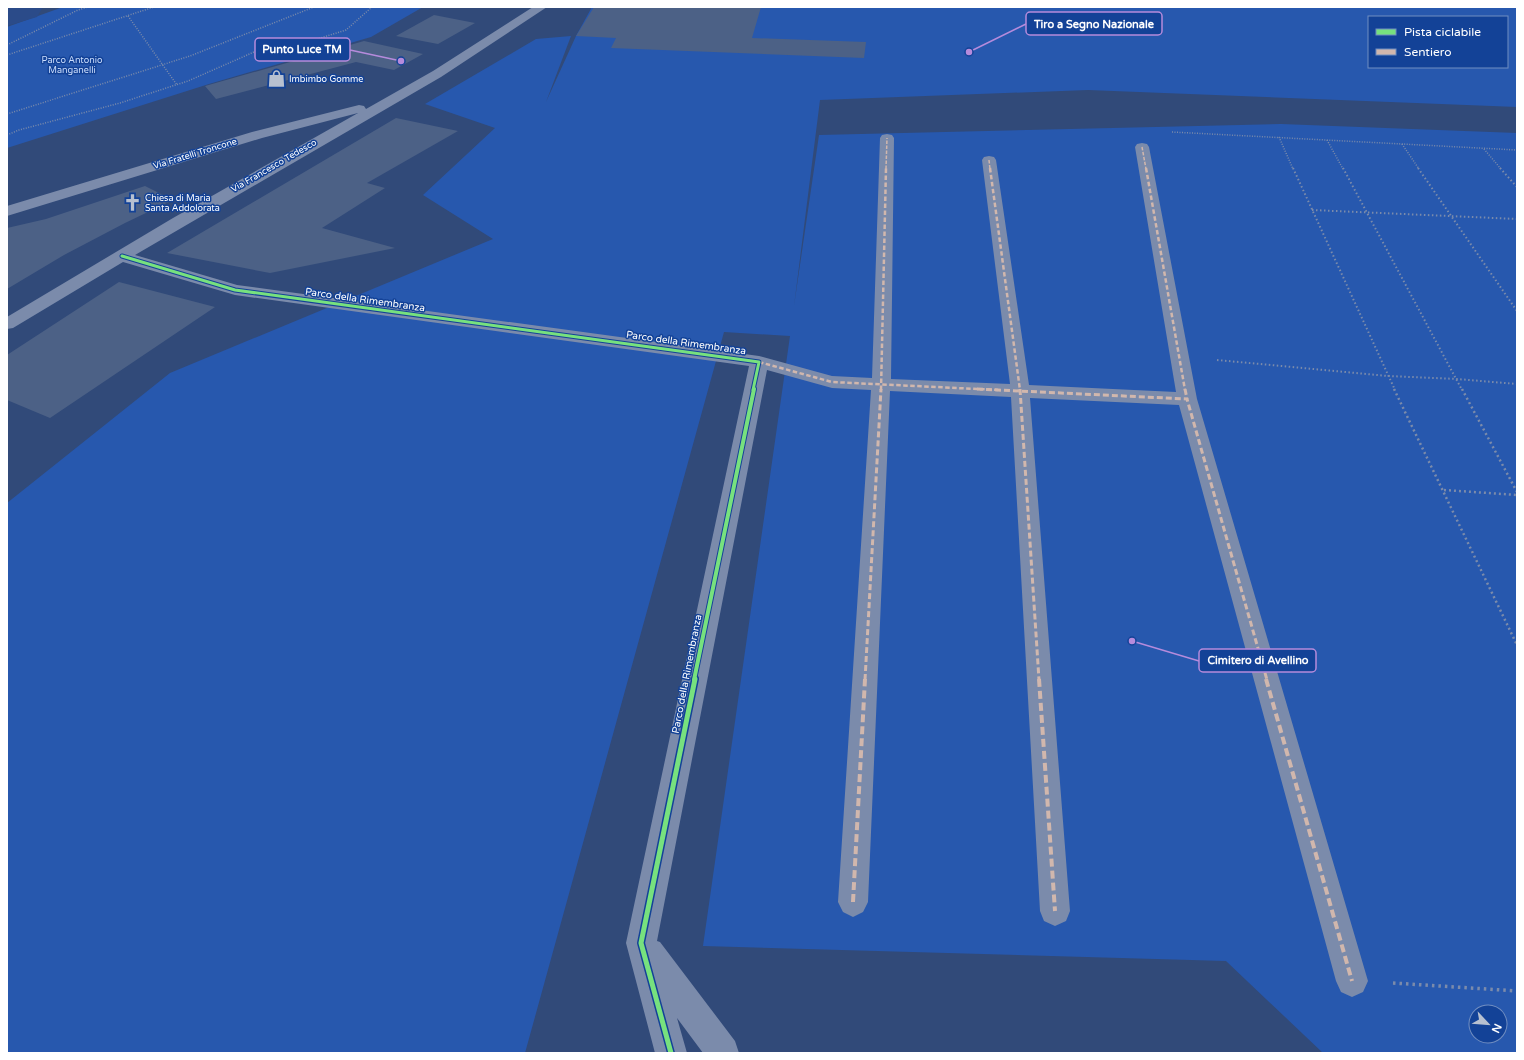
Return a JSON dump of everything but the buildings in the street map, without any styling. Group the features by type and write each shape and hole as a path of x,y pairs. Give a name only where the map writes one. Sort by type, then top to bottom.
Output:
{"street":[{"name":"Via Francesco Tedesco","path":"7,324 386,102 437,74 540,7"},
{"name":"Via Fratelli Troncone","path":"7,211 257,135 386,102"},
{"path":"853,902 881,384 887,138"},
{"path":"1142,147 1187,399 1352,981"},
{"path":"988,160 1020,391 1055,911"},
{"name":"Parco della Rimembranza","path":"122,256 235,290 759,362 641,943"},
{"path":"759,362 832,382 1187,399"},
{"path":"641,943 672,1053"},
{"path":"641,943 723,1053"}],"path":[{"path":"7,45 78,10 88,7"},
{"path":"7,55 154,7"},
{"path":"7,114 190,56 314,7"},
{"path":"7,135 19,130 120,103 178,85 254,52 304,43 346,30 372,7"},
{"path":"128,16 178,85"},
{"path":"1142,147 1142,130 1517,150"},
{"path":"1278,137 1388,376 1517,645"},
{"path":"1327,140 1368,213 1517,492"},
{"path":"1402,144 1450,216 1517,311"},
{"path":"1484,148 1517,187"},
{"path":"1312,210 1517,219"},
{"path":"1180,357 1388,376 1457,379 1517,384"},
{"path":"1443,490 1517,495"},
{"path":"1352,981 1517,991"}],"green space":[{"name":"Parco Antonio Manganelli","path":"63,7 423,7 371,37 209,84 7,148 7,27"},
{"path":"592,7 1517,7 1517,107 1088,90 820,100 794,306 819,135 1281,124 1517,133 1517,1053 1323,1053 1226,961 703,946 790,336 724,332 525,1053 7,1053 7,503 170,373 493,239 423,195 495,128 425,104 536,39 571,36 546,102 576,36"}],"waterway":[{"path":"7,12 21,7"}],"marked path":[{"path":"853,902 881,384 887,138"},
{"path":"1142,147 1187,399"},
{"path":"989,160 1020,391 1055,911"},
{"path":"759,362 832,382 1187,399 1352,981"}],"cycle path":[{"path":"122,256 235,290 759,362 641,943 671,1053"}],"place":[{"name":"Tiro a Segno Nazionale","path":"969,52"},
{"name":"Punto Luce TM","path":"401,61"},
{"name":"Imbimbo Gomme","path":"276,79"},
{"name":"Chiesa di Maria Santa Addolorata","path":"132,203"},
{"name":"Cimitero di Avellino","path":"1132,641"}]}
